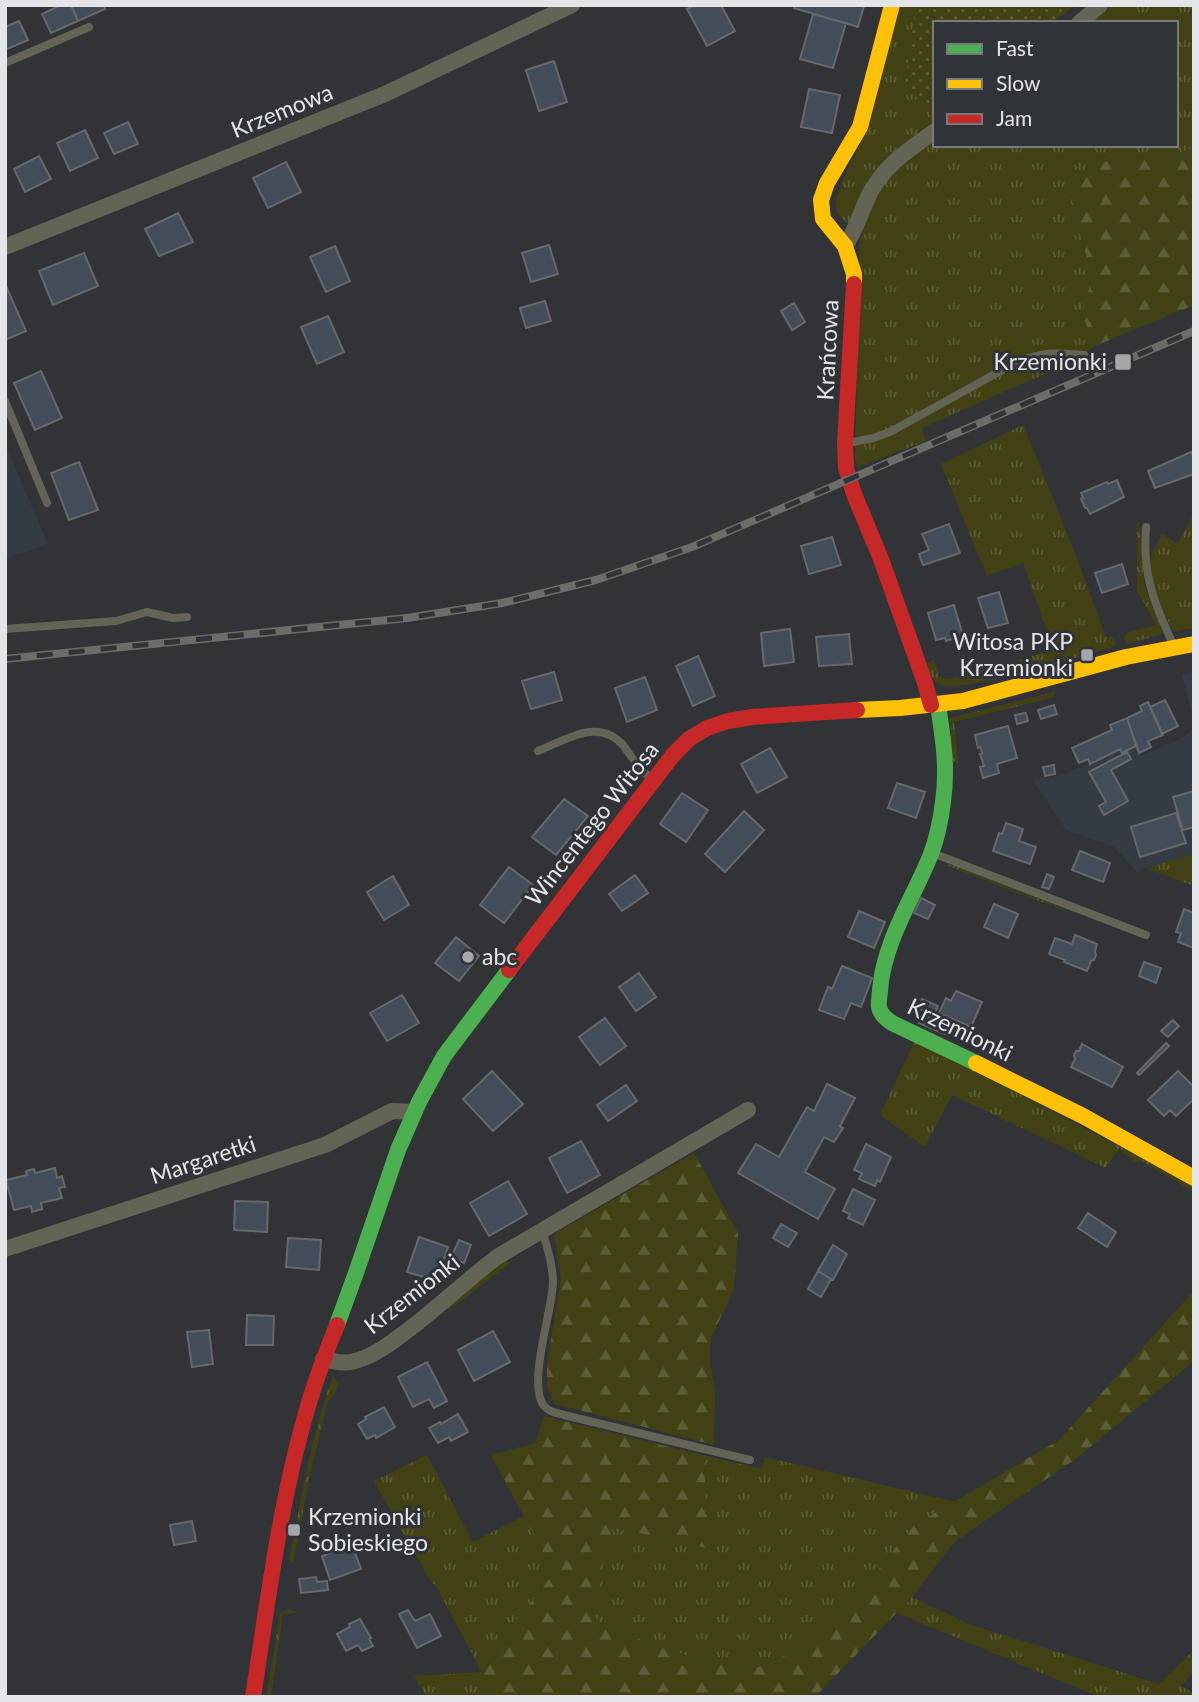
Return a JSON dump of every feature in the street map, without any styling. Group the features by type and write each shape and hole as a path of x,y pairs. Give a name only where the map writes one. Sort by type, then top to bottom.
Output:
{"street":[{"name":"Krzemowa","path":"5,247 385,94 572,5"},
{"name":"Krańcowa","path":"892,5 860,127 827,183 821,200 823,219 845,246 854,274 846,468 934,705"},
{"path":"1081,21 1100,5"},
{"path":"845,246 853,235 871,192 892,162 933,132"},
{"name":"Wincentego Witosa","path":"323,1359 413,1112 428,1080 673,755 690,739 707,728 752,717 934,705 989,695 1126,657 1194,644"},
{"name":"Krzemionki","path":"934,705 944,746 946,776 943,803 932,852 890,945 881,982 881,1013 892,1023 1088,1118 1194,1178"},
{"name":"Krzemionki","path":"323,1359 349,1362 380,1350 437,1308 497,1256 748,1110"},
{"name":"Margaretki","path":"5,1249 325,1145 392,1111 413,1112"},
{"path":"253,1697 286,1495 308,1406 323,1359"}],"lane":[{"path":"5,64 89,27"},
{"path":"845,443 890,432 1026,358 1055,352 1084,355"},
{"path":"5,401 47,503"},
{"path":"1146,527 1144,548 1147,576 1174,647"},
{"path":"5,629 116,621 147,612 173,618 187,617"},
{"path":"538,751 584,732 608,733 622,745 644,773 654,780"},
{"path":"932,852 1146,935"},
{"path":"542,1230 553,1281 538,1375 538,1391 544,1405 550,1411 564,1415 750,1461"}],"shaded area":[{"path":"5,444 48,544 5,559"},
{"path":"1194,672 1194,853 1136,871 1114,847 1066,830 1033,780 1063,775 1120,749 1122,753 1136,746 1141,756 1180,739 1191,731 1193,719 1182,675"}],"green space":[{"path":"900,5 916,5 904,89 933,106 933,124 894,152 849,225 837,213 836,200 868,129"},
{"path":"916,5 1076,5 1055,21 933,21 933,106 904,89"},
{"path":"1109,5 1194,5 1194,148 1170,156 1118,156 1084,171 1070,199 1092,276 1082,315 1095,346 1072,362 922,428 926,441 858,467 855,458 860,240 876,194 895,164 933,136 933,147 1178,147 1178,21 1089,21"},
{"path":"1194,148 1194,305 1095,346 1082,315 1092,276 1070,199 1084,171 1119,156 1170,156"},
{"path":"1023,425 1106,637 1111,636 1115,646 997,679 973,684 941,685 933,679 926,664 934,659 939,677 948,679 1054,650 1023,563 987,576 941,464"},
{"path":"1194,513 1194,628 1176,631 1172,629 1155,593 1150,564 1162,534 1178,544"},
{"path":"1139,521 1144,584 1163,632 1126,644 1126,633 1156,625 1137,591"},
{"path":"1054,692 1055,697 954,722 958,763 952,761 950,718"},
{"path":"1194,853 1194,886 1146,868"},
{"path":"951,864 1062,908 1065,911 946,865"},
{"path":"915,1040 1194,1185 1194,1192 1141,1161 1136,1162 1123,1153 1120,1147 1106,1168 952,1095 925,1147 880,1115"},
{"path":"694,1153 738,1233 734,1289 711,1338 710,1363 715,1391 714,1445 555,1404 547,1387 547,1363 561,1279 554,1234"},
{"path":"504,1258 510,1263 449,1310 445,1306"},
{"path":"1194,1291 1194,1361 1077,1458 954,1542 912,1597 815,1697 496,1697 483,1673 516,1621 554,1573 491,1455 535,1443 544,1416 703,1455 710,1549 612,1527 592,1612 601,1626 691,1657 754,1669 798,1650 869,1581 913,1526 1059,1440"},
{"path":"333,1376 338,1383 335,1395 328,1401 293,1563 289,1561 307,1467"},
{"path":"427,1455 473,1542 524,1516 554,1573 516,1621 483,1672 496,1697 426,1697 414,1676 482,1672 437,1588 428,1577 374,1481"},
{"path":"703,1455 762,1469 765,1457 956,1502 913,1526 869,1581 798,1650 754,1669 691,1657 601,1626 592,1612 611,1527 709,1548"},
{"path":"912,1597 969,1624 1159,1684 1194,1650 1194,1672 1181,1686 1194,1693 1194,1697 1099,1697 897,1613"},
{"path":"289,1609 298,1613 283,1614 271,1697 266,1697 280,1613"}],"building":[{"path":"61,5 71,5 78,21 51,33 42,14"},
{"path":"71,5 104,5 105,9 78,21"},
{"path":"695,5 721,5 735,31 707,46 687,9"},
{"path":"795,5 864,6 858,27 794,8"},
{"path":"813,14 846,23 833,68 800,59"},
{"path":"19,21 28,40 5,50 5,27"},
{"path":"554,61 567,102 539,111 526,70"},
{"path":"809,89 840,95 832,133 801,127"},
{"path":"128,122 138,144 114,154 104,133"},
{"path":"85,130 98,158 70,171 57,143"},
{"path":"39,156 51,179 25,192 14,169"},
{"path":"286,162 301,192 268,208 253,178"},
{"path":"178,213 193,242 159,256 145,229"},
{"path":"549,245 558,274 531,282 522,253"},
{"path":"335,246 350,281 326,292 310,257"},
{"path":"84,253 98,286 53,305 39,271"},
{"path":"5,284 26,331 5,340"},
{"path":"545,301 551,321 526,328 520,308"},
{"path":"794,303 805,322 792,330 781,311"},
{"path":"328,316 344,352 317,364 301,327"},
{"path":"41,371 62,418 35,430 14,383"},
{"path":"1191,452 1194,457 1194,474 1155,488 1148,471"},
{"path":"79,462 98,510 69,520 51,473"},
{"path":"1117,480 1124,497 1090,514 1081,499 1081,493"},
{"path":"949,524 960,553 923,565 919,554 929,550 922,534"},
{"path":"832,537 841,565 809,574 801,546"},
{"path":"1122,564 1128,584 1102,593 1095,573"},
{"path":"999,592 1008,623 988,628 978,598"},
{"path":"954,605 963,636 946,641 945,638 936,640 928,613"},
{"path":"790,629 794,662 764,666 761,633"},
{"path":"849,634 852,664 819,666 816,637"},
{"path":"698,656 715,696 693,706 676,666"},
{"path":"554,672 562,700 531,709 522,681"},
{"path":"645,677 657,710 627,722 615,688"},
{"path":"1165,700 1178,726 1162,734 1150,707"},
{"path":"1148,702 1163,735 1148,741 1151,747 1139,753 1127,718 1142,711 1140,706"},
{"path":"1054,705 1057,714 1041,719 1038,710"},
{"path":"1026,713 1028,721 1017,724 1015,715"},
{"path":"1127,718 1136,746 1122,753 1120,749 1090,764 1088,759 1079,763 1072,748 1112,730 1110,725"},
{"path":"1008,726 1017,758 997,764 999,773 983,778 980,767 984,766 981,747 978,748 975,735"},
{"path":"770,748 787,777 757,793 741,764"},
{"path":"1127,752 1131,759 1111,770 1128,801 1104,815 1099,806 1106,802 1089,772"},
{"path":"1054,765 1055,774 1045,776 1043,767"},
{"path":"897,783 925,792 916,818 888,808"},
{"path":"1194,791 1194,827 1183,830 1173,797"},
{"path":"682,793 708,810 686,842 660,824"},
{"path":"564,799 588,816 556,855 532,837"},
{"path":"744,811 764,830 725,872 705,854"},
{"path":"1176,813 1186,843 1140,857 1131,827"},
{"path":"1006,823 1023,829 1019,841 1036,847 1030,864 993,851 999,833 1002,834"},
{"path":"1080,851 1110,863 1103,882 1072,870"},
{"path":"509,867 533,885 504,923 480,905"},
{"path":"1047,874 1054,877 1049,889 1042,887"},
{"path":"635,875 648,893 622,911 609,894"},
{"path":"393,876 409,905 384,920 367,892"},
{"path":"921,898 935,905 928,919 914,913"},
{"path":"994,904 1018,914 1008,938 984,927"},
{"path":"1184,909 1194,913 1194,948 1178,942 1181,933 1176,932"},
{"path":"859,911 885,922 874,948 848,937"},
{"path":"1075,935 1097,944 1096,955 1087,971 1049,954 1055,938 1072,944"},
{"path":"456,937 479,956 459,981 435,963"},
{"path":"1144,962 1161,968 1156,983 1139,976"},
{"path":"842,966 872,978 861,1007 851,1003 844,1019 819,1010 828,987 832,989"},
{"path":"639,973 656,997 636,1011 619,987"},
{"path":"956,991 982,1002 971,1027 939,1013 946,998 951,1001"},
{"path":"402,995 419,1023 387,1041 370,1013"},
{"path":"922,999 938,1006 934,1015 918,1008"},
{"path":"924,1011 954,1024 949,1036 919,1023"},
{"path":"605,1018 626,1046 600,1065 579,1037"},
{"path":"1173,1020 1179,1026 1168,1037 1161,1031"},
{"path":"1166,1043 1169,1046 1139,1075 1137,1073"},
{"path":"1082,1044 1123,1067 1112,1087 1071,1067 1074,1055"},
{"path":"492,1071 523,1104 493,1131 463,1099"},
{"path":"1178,1071 1194,1087 1194,1099 1176,1116 1170,1110 1164,1116 1148,1100"},
{"path":"827,1084 855,1098 834,1142 824,1137 805,1172 835,1189 818,1219 738,1173 756,1144 779,1157 807,1107 814,1111"},
{"path":"626,1085 637,1101 608,1121 597,1105"},
{"path":"581,1141 600,1175 567,1193 549,1158"},
{"path":"866,1144 891,1157 880,1182 877,1180 875,1186 859,1179 862,1173 854,1170"},
{"path":"55,1168 57,1178 62,1176 65,1187 59,1188 62,1198 41,1203 42,1209 32,1212 31,1206 14,1210 6,1180 27,1175 26,1171 34,1169 35,1173"},
{"path":"508,1181 527,1214 489,1236 470,1203"},
{"path":"853,1189 875,1200 863,1225 848,1218 850,1214 843,1211"},
{"path":"235,1201 268,1202 267,1232 234,1230"},
{"path":"1088,1213 1116,1232 1107,1247 1078,1228"},
{"path":"781,1224 797,1233 788,1247 773,1238"},
{"path":"419,1237 448,1247 437,1281 407,1272"},
{"path":"288,1238 321,1240 319,1270 286,1267"},
{"path":"459,1240 471,1245 464,1263 451,1258"},
{"path":"833,1245 847,1254 833,1280 818,1271"},
{"path":"818,1271 831,1279 821,1297 808,1289"},
{"path":"247,1315 274,1316 273,1345 246,1345"},
{"path":"209,1330 213,1364 192,1367 187,1332"},
{"path":"493,1331 510,1362 474,1381 458,1350"},
{"path":"427,1362 447,1401 434,1408 429,1399 413,1407 398,1377"},
{"path":"384,1407 395,1427 376,1438 375,1435 367,1439 358,1424"},
{"path":"458,1414 468,1432 451,1441 449,1437 438,1443 429,1428"},
{"path":"192,1521 196,1541 174,1545 170,1525"},
{"path":"352,1545 361,1569 330,1580 322,1556"},
{"path":"316,1577 317,1582 327,1581 328,1590 301,1593 299,1579"},
{"path":"408,1610 415,1621 430,1614 441,1636 417,1648 399,1614"},
{"path":"360,1619 373,1646 362,1651 358,1645 346,1651 337,1634"}],"railway":[{"path":"5,659 407,618 502,603 596,580 692,547 1194,331"}],"traffic: fast":[{"path":"938,705 945,765 940,821 931,854 887,954 879,1005 882,1014 892,1023 976,1063"},
{"path":"337,1325 398,1150 419,1102 444,1056 509,970"}],"traffic: slow":[{"path":"854,284 854,274 845,246 823,219 821,200 827,183 860,127 892,5"},
{"path":"857,710 963,701 1126,657 1194,644"},
{"path":"976,1063 1083,1116 1194,1178"}],"traffic: jam":[{"path":"854,284 846,468 881,559 931,705"},
{"path":"509,970 673,755 689,739 707,728 728,721 857,710"},
{"path":"253,1697 276,1551 298,1442 311,1396 337,1325"}],"place":[{"name":"Krzemionki","path":"1123,362"},
{"name":"Witosa PKP Krzemionki","path":"1087,655"},
{"name":"abc","path":"468,957"},
{"name":"Krzemionki Sobieskiego","path":"294,1530"}]}
